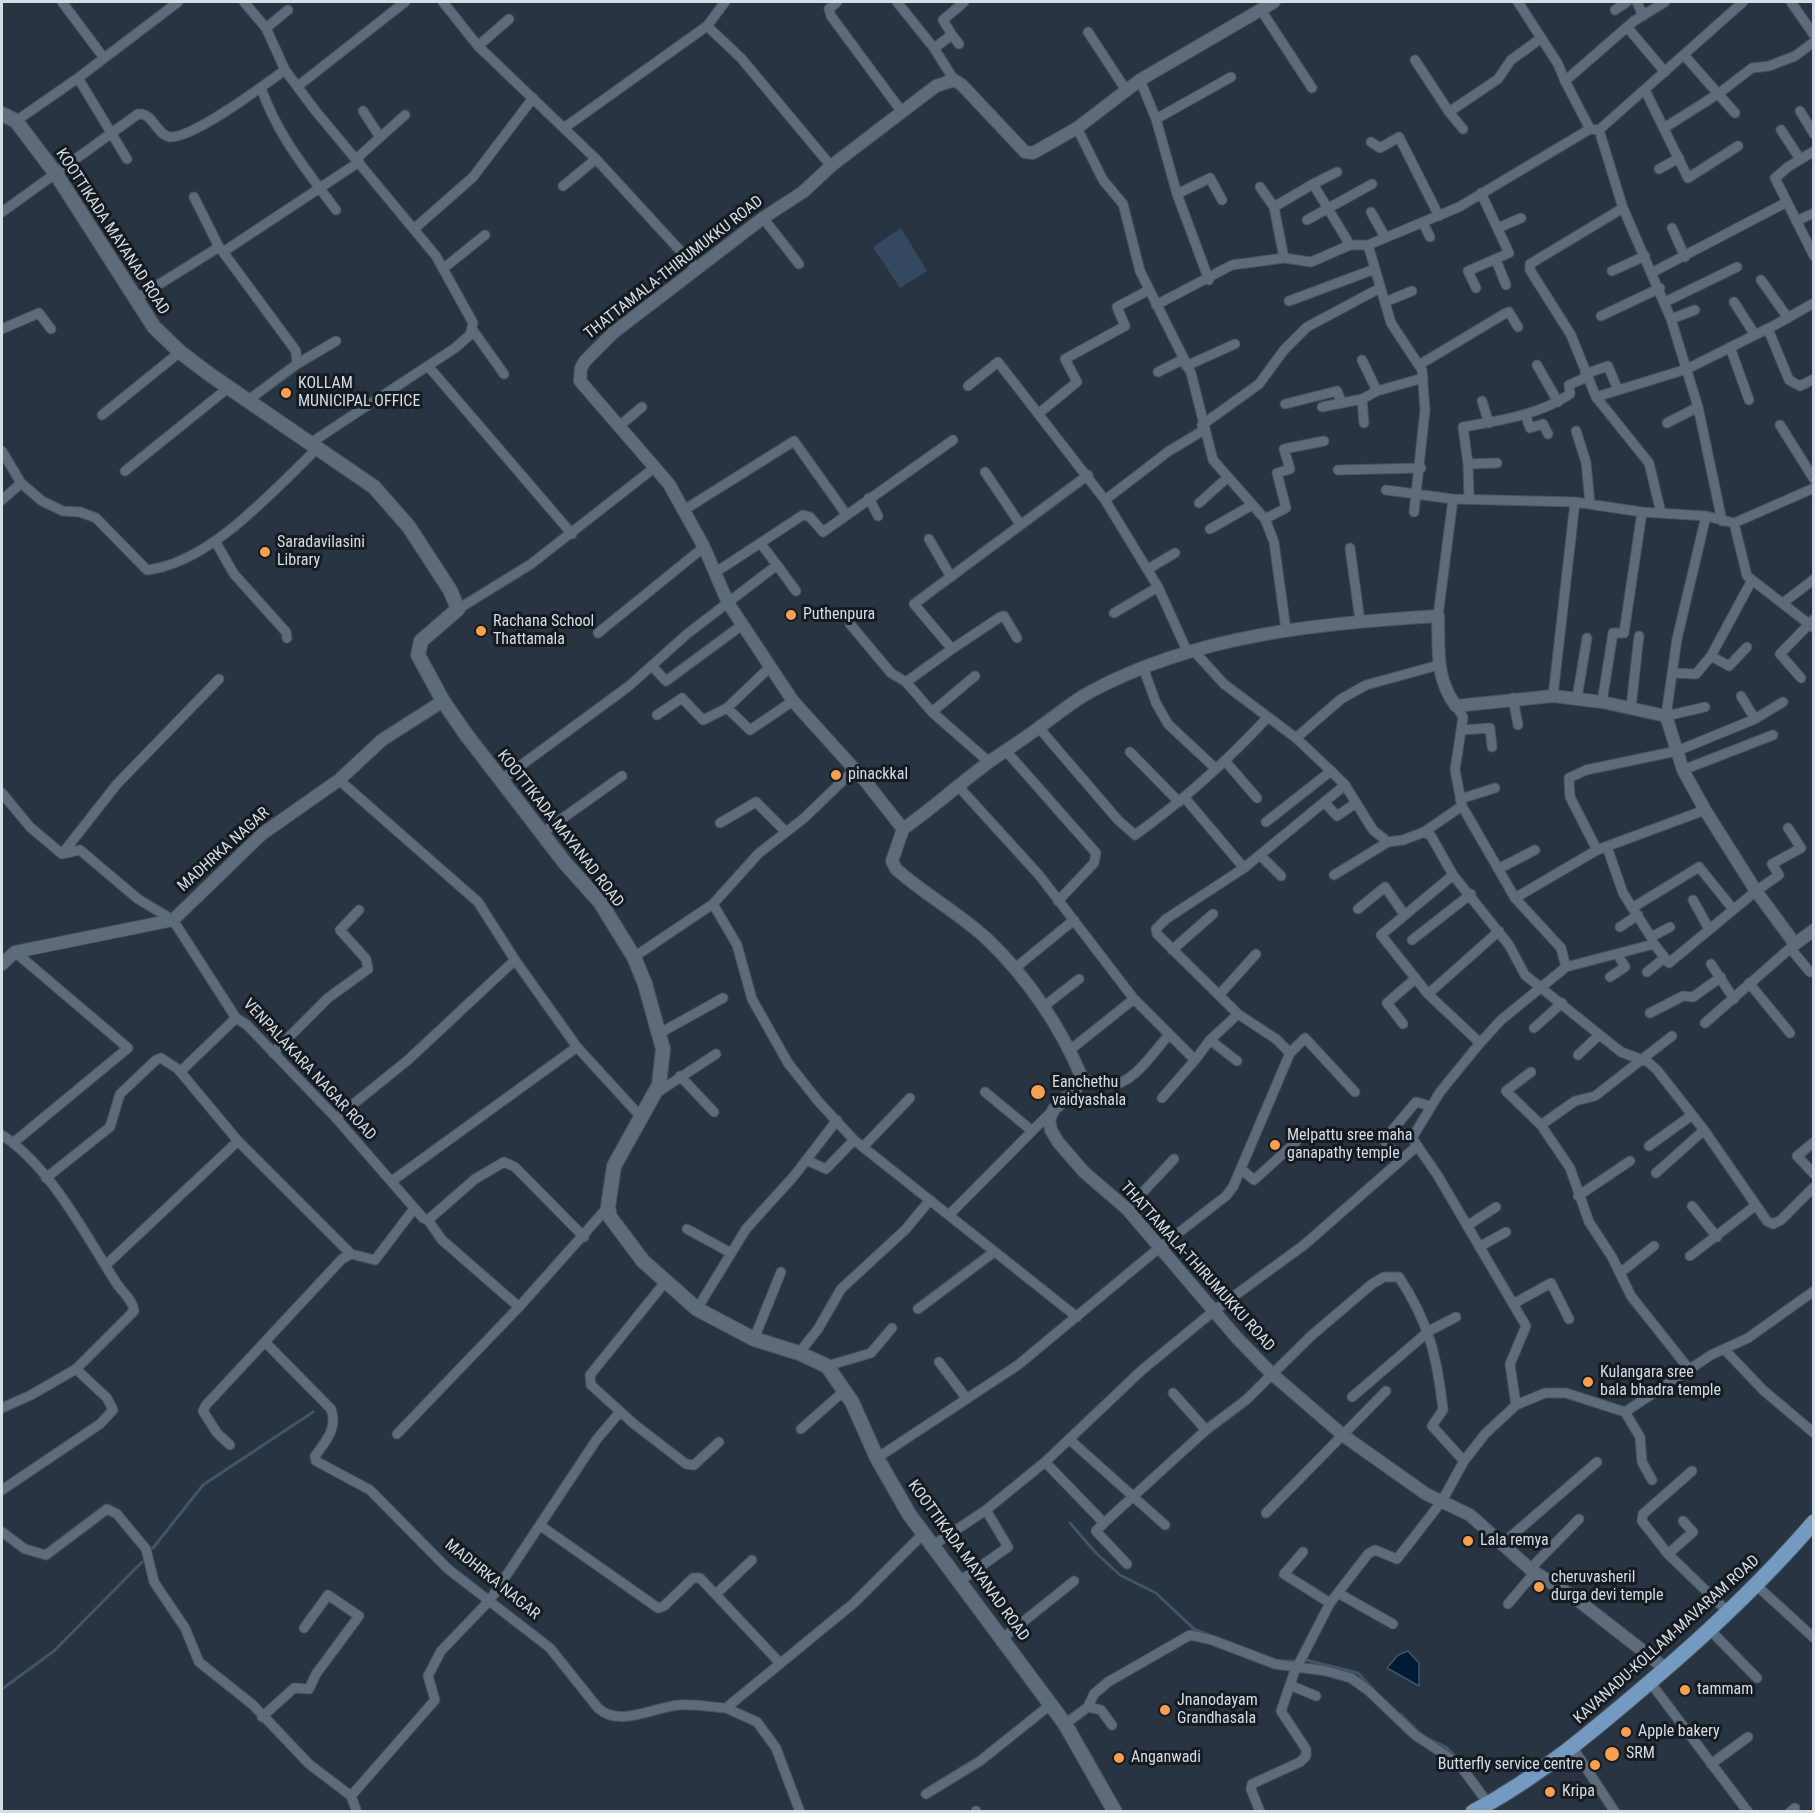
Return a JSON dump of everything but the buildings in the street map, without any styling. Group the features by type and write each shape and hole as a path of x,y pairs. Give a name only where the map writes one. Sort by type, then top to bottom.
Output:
{"main road":[{"name":"KOOTTIKADA MAYANAD ROAD","path":"2,114 16,121 56,174 154,327 180,352 228,388 374,487 409,527 450,590 458,609 422,641 418,648 418,655 443,700 501,780 600,902 634,957 660,1033 663,1049 659,1085 614,1166 608,1207"},
{"path":"608,1207 610,1217 643,1261 697,1310 754,1339 799,1353 828,1366"},
{"name":"KOOTTIKADA MAYANAD ROAD","path":"828,1366 852,1402 877,1458 909,1514 1065,1724 1115,1812"},
{"name":"KAVANADU-KOLLAM-MAVARAM ROAD","path":"1480,1809 1573,1748 1650,1683 1756,1585 1814,1522"}],"street":[{"path":"62,2 104,58"},
{"path":"16,121 104,58 166,5 178,2"},
{"path":"2,451 21,483 42,501 63,512 81,512 96,518 147,570 167,568 215,541 315,445 463,342 472,329 473,323 444,268 285,70 266,28 244,2"},
{"path":"298,86 405,2"},
{"path":"443,2 478,46 596,159 697,269"},
{"path":"564,128 707,26 725,2"},
{"path":"837,2 829,9 831,16 902,112"},
{"path":"897,2 934,48 954,80 968,91 1025,152 1033,153 1077,128 1140,80 1274,2"},
{"path":"959,44 943,20 964,2"},
{"path":"1521,2 1540,39 1558,64 1565,81 1594,129 1623,208 1660,288 1698,407 1722,521"},
{"path":"1615,10 1627,2"},
{"path":"1637,2 1643,16"},
{"path":"1565,81 1627,27 1665,2"},
{"path":"1156,305 1209,280 1232,265 1284,258 1311,262 1350,245 1368,245 1439,216 1594,129 1645,90 1743,2"},
{"path":"1791,2 1814,35"},
{"path":"266,28 288,10"},
{"path":"1261,10 1312,88"},
{"path":"478,46 509,19"},
{"path":"707,26 741,58 831,166"},
{"path":"1627,27 1665,72"},
{"path":"1088,32 1126,90"},
{"path":"934,48 952,34"},
{"path":"1449,112 1498,79 1511,60 1540,39"},
{"path":"1664,128 1718,94 1752,68 1769,66 1795,56 1814,42"},
{"path":"1684,55 1735,113"},
{"path":"1415,60 1463,129"},
{"path":"2,212 111,132 142,113 164,135 174,136 219,117 285,70"},
{"path":"1156,119 1231,77"},
{"path":"78,78 128,159"},
{"name":"THATTAMALA-THIRUMUKKU ROAD","path":"903,829 855,769 793,700 728,603 704,547 669,484 582,385 581,368 613,333 763,218 803,192 831,166 936,86 954,80"},
{"path":"1140,80 1156,119 1177,194 1209,280"},
{"path":"261,88 273,121 291,151 336,210"},
{"path":"1645,90 1688,178 1738,146"},
{"path":"414,229 473,177 533,98"},
{"path":"363,111 380,137"},
{"path":"1800,111 1814,134"},
{"path":"137,298 320,189 358,161 405,115"},
{"path":"1077,128 1103,180 1123,204 1134,254 1200,401 1203,428 1213,460 1265,519 1274,542 1286,630"},
{"path":"1781,130 1800,159"},
{"path":"1371,142 1380,148 1399,136 1439,216"},
{"path":"1814,151 1775,178 1814,256"},
{"path":"1659,169 1679,158"},
{"path":"563,186 596,159"},
{"path":"1274,207 1337,172"},
{"path":"1177,194 1210,178 1222,200"},
{"path":"1313,184 1350,245"},
{"path":"1307,220 1329,210 1372,184"},
{"path":"1260,187 1274,207 1284,258"},
{"path":"1476,288 1468,271 1509,254 1481,194"},
{"path":"194,197 221,250 293,344 297,364"},
{"path":"1653,272 1787,202"},
{"path":"1623,208 1530,264 1533,275 1571,335 1596,397 1649,463 1661,513"},
{"path":"1371,212 1385,237"},
{"path":"1796,221 1814,213"},
{"path":"763,218 799,264"},
{"path":"1498,228 1521,218"},
{"path":"1423,223 1430,237"},
{"path":"1672,228 1685,257"},
{"path":"444,268 485,235"},
{"path":"1368,245 1391,323 1419,365 1423,378 1425,410 1421,468 1414,512"},
{"path":"1612,271 1645,256"},
{"path":"1496,260 1506,285"},
{"path":"1665,302 1737,267"},
{"path":"1289,301 1375,269"},
{"path":"1761,280 1788,318"},
{"path":"1105,500 1259,384 1284,350 1307,327 1380,288"},
{"path":"1600,316 1660,288"},
{"path":"1038,414 1077,382 1065,359 1125,326 1117,307 1149,290"},
{"path":"1385,302 1412,291"},
{"path":"1734,302 1755,335"},
{"path":"1596,397 1687,369 1768,329 1814,303"},
{"path":"1671,319 1695,310"},
{"path":"1419,365 1509,312 1518,327"},
{"path":"2,329 39,313 51,330"},
{"path":"472,329 504,374"},
{"path":"1768,329 1789,380 1800,386 1814,379"},
{"path":"247,401 297,364 336,340"},
{"path":"1158,372 1235,344"},
{"path":"1730,347 1749,400"},
{"path":"102,415 180,352"},
{"path":"1362,360 1377,391"},
{"path":"968,386 998,362 1088,475 1105,500 1158,586 1191,652 1224,684 1296,738 1331,771 1345,785 1373,830 1388,842"},
{"path":"1537,364 1558,402"},
{"path":"428,366 572,534"},
{"path":"1469,498 1468,464 1463,427 1526,416 1570,394 1569,384 1608,366 1617,390"},
{"path":"1322,407 1341,401 1362,399 1377,391 1423,378"},
{"path":"125,471 228,388"},
{"path":"1285,404 1337,391 1341,401"},
{"path":"1362,399 1364,423"},
{"path":"1482,401 1488,423"},
{"path":"618,427 642,407"},
{"path":"1667,423 1698,407"},
{"path":"1526,416 1530,428 1543,424 1548,434"},
{"path":"1780,425 1814,479"},
{"path":"1576,431 1586,462 1590,504"},
{"path":"716,572 803,515 810,517 823,532 953,440"},
{"path":"684,510 794,441 846,514"},
{"path":"1265,519 1286,507 1277,473 1290,469 1284,449 1324,441"},
{"path":"1468,464 1497,463"},
{"path":"458,609 531,564 654,468"},
{"path":"1338,470 1421,468"},
{"path":"986,472 1020,524"},
{"path":"952,649 914,604 1088,475"},
{"path":"1199,503 1227,478"},
{"path":"2,500 21,483"},
{"path":"1386,490 1453,499 1575,502 1642,512 1706,516 1734,523 1814,488"},
{"path":"869,498 878,516"},
{"path":"1453,499 1438,616 1439,665 1444,690 1463,717 1455,770 1461,803 1515,898 1561,948 1566,967"},
{"path":"1553,696 1575,502"},
{"path":"1210,529 1252,505"},
{"path":"1602,702 1613,633 1624,633 1642,512"},
{"path":"1706,516 1677,639 1666,716 1683,770 1705,810 1810,972"},
{"path":"1734,523 1744,570 1752,580 1812,624 1780,654 1801,678"},
{"path":"929,539 951,577"},
{"path":"215,541 234,574 286,632 287,638"},
{"path":"761,544 796,591"},
{"path":"598,633 704,547"},
{"path":"1350,548 1360,621"},
{"path":"1148,569 1175,553"},
{"path":"501,780 652,666 687,634 777,565"},
{"path":"1783,603 1814,579"},
{"path":"1673,673 1696,674 1711,656 1752,580"},
{"path":"1114,613 1158,586"},
{"path":"906,682 1004,616 1017,638"},
{"path":"1082,1078 1070,1050 1043,1007 1014,969 986,938 896,869 892,861 903,829 937,806 989,762 1088,693 1143,667 1191,652 1286,630 1360,621 1438,616"},
{"path":"850,624 891,673 906,682 932,712 989,762"},
{"path":"652,666 666,681 742,625"},
{"path":"1631,707 1639,636"},
{"path":"1576,698 1587,638"},
{"path":"1711,656 1729,666 1747,647"},
{"path":"1296,738 1341,699 1366,686 1439,665"},
{"path":"657,715 682,698 703,720 727,708 770,667"},
{"path":"1143,667 1156,703 1168,724 1216,769"},
{"path":"932,712 975,676"},
{"path":"2,793 30,827 62,854 117,784 219,678"},
{"path":"1456,706 1513,698 1553,696 1631,707 1666,716 1705,707"},
{"path":"1741,696 1755,719"},
{"path":"1513,698 1518,725"},
{"name":"MADHRKA NAGAR","path":"173,920 262,834 339,780 382,740 443,700"},
{"path":"727,708 750,730 793,700"},
{"path":"1783,702 1755,719 1677,751 1586,770 1569,778 1570,796 1602,849 1623,893 1663,959 1669,963 1733,909 1779,875 1772,864 1801,848 1788,828"},
{"path":"1039,728 1118,820 1134,835 1182,800 1226,762 1268,717"},
{"path":"1461,730 1490,728 1492,747"},
{"path":"1683,770 1773,735"},
{"path":"1006,751 1096,853 1094,863 1058,901"},
{"path":"1130,752 1182,800 1244,868"},
{"path":"1226,762 1257,798"},
{"path":"634,957 713,904 759,853 803,819 855,769"},
{"path":"1266,822 1331,771"},
{"path":"542,833 622,776"},
{"path":"339,780 478,902 515,960 577,1047 641,1117"},
{"path":"1290,1053 1276,1039 1238,1014 1220,994 1172,950 1157,934 1156,929 1161,923 1244,868 1345,785"},
{"path":"958,786 1074,920 1134,999 1168,1036 1195,1060"},
{"path":"1334,874 1388,842 1424,832 1461,803 1495,788"},
{"path":"720,823 756,802 785,831"},
{"path":"1324,802 1337,816 1356,803"},
{"path":"1515,898 1602,849 1705,810"},
{"path":"1424,832 1431,836 1453,875 1471,894 1499,932 1525,975 1621,1052 1641,1059 1657,1070 1704,1130 1767,1221 1773,1224 1781,1220 1812,1194"},
{"name":"VENPALAKARA NAGAR ROAD","path":"62,854 80,850 138,899 173,920 236,1018 247,1025 336,1118 392,1181 413,1210"},
{"path":"1498,869 1535,850"},
{"path":"1260,855 1281,876"},
{"path":"1620,927 1635,911 1699,867 1733,909"},
{"path":"1453,875 1404,914 1381,936 1428,994 1480,1043"},
{"path":"1358,909 1385,887 1404,914"},
{"path":"1413,940 1471,894"},
{"path":"1694,900 1709,929"},
{"path":"713,904 737,945 752,999 783,1054 818,1101 854,1140 951,1214 994,1252 1077,1317"},
{"path":"273,1053 328,998 368,969 366,958 340,930 358,910"},
{"path":"1172,950 1213,914"},
{"path":"2,964 15,952 173,920"},
{"path":"1014,969 1074,920"},
{"path":"1516,1405 1510,1364 1526,1326 1438,1176 1412,1138 1431,1106 1501,1020 1566,967 1618,955 1652,941 1670,927"},
{"path":"1705,1023 1792,946 1814,930"},
{"path":"1428,994 1499,932"},
{"path":"13,1143 128,1048 15,952"},
{"path":"1220,994 1256,954"},
{"path":"1610,977 1625,967 1618,955"},
{"path":"1647,972 1663,959"},
{"path":"336,1118 408,1060 515,960"},
{"path":"1711,964 1734,999"},
{"path":"1650,1013 1683,996 1693,997 1721,977"},
{"path":"1043,1007 1079,979"},
{"path":"1403,1024 1387,1003 1415,979"},
{"path":"1749,983 1790,1033"},
{"path":"660,1033 723,998"},
{"path":"1070,1050 1134,999"},
{"path":"1534,1028 1562,1003"},
{"path":"1162,1098 1210,1040 1238,1014"},
{"path":"180,1072 236,1018"},
{"path":"1578,1055 1599,1035"},
{"path":"1082,1078 1108,1085 1118,1084 1129,1078 1168,1036"},
{"path":"1541,1125 1575,1101 1595,1096 1672,1036"},
{"path":"877,1458 1018,1365 1159,1248 1226,1196 1242,1170 1290,1053 1305,1038 1355,1092"},
{"path":"1210,1040 1237,1061"},
{"path":"392,1181 577,1047"},
{"path":"653,1095 716,1054"},
{"path":"46,1178 110,1127 120,1094 156,1060 166,1060 180,1072 238,1141 351,1254 375,1260 413,1210 428,1220 442,1240 519,1306"},
{"path":"1531,1072 1506,1091 1541,1125 1570,1168 1589,1222 1631,1296 1689,1369"},
{"path":"680,1076 714,1112"},
{"path":"951,1214 1012,1154 1031,1130 1075,1090 1082,1078"},
{"path":"985,1092 1031,1130"},
{"path":"863,1147 910,1098"},
{"path":"1401,1160 1384,1140 1416,1102 1431,1106"},
{"name":"THATTAMALA-THIRUMUKKU ROAD","path":"1054,1109 1049,1119 1051,1130 1058,1142 1084,1172 1127,1209 1272,1374 1344,1436 1426,1494 1470,1515 1501,1545 1533,1571 1575,1598 1666,1669"},
{"path":"1649,1146 1692,1115"},
{"path":"697,1310 746,1229 806,1160 837,1120"},
{"path":"1656,1173 1704,1130"},
{"path":"2,1136 13,1143 46,1178 107,1264 117,1284 133,1304 134,1311 76,1369 31,1395 2,1408"},
{"path":"806,1160 826,1169 854,1140"},
{"path":"107,1264 238,1141"},
{"path":"1242,1170 1254,1180 1296,1142"},
{"path":"1814,1142 1797,1156 1814,1174"},
{"path":"933,1546 986,1510 1046,1462 1142,1370 1215,1310 1304,1245 1416,1147"},
{"path":"1127,1209 1174,1159"},
{"path":"1578,1196 1630,1161"},
{"path":"428,1220 476,1179 504,1162 515,1167 584,1237"},
{"path":"799,1353 818,1329 841,1289 905,1230 930,1200"},
{"path":"1692,1206 1717,1237"},
{"path":"1690,1256 1755,1206"},
{"path":"397,1434 584,1237 608,1207"},
{"path":"1467,1226 1496,1207"},
{"path":"687,1229 731,1253"},
{"path":"1479,1247 1506,1232"},
{"path":"1620,1273 1654,1246"},
{"path":"918,1309 994,1252"},
{"path":"230,1445 207,1420 204,1408 219,1388 342,1259 351,1254"},
{"path":"754,1339 781,1272"},
{"path":"1127,1564 1096,1531 1206,1430 1246,1400 1311,1336 1372,1284 1384,1277 1399,1277 1415,1300 1429,1331 1443,1410 1432,1426 1464,1461"},
{"path":"666,1281 590,1375 591,1385 620,1412 690,1466 719,1442"},
{"path":"1513,1304 1551,1283 1569,1319"},
{"path":"1625,1412 1689,1369 1748,1338 1814,1291"},
{"path":"1352,1397 1429,1331 1456,1317"},
{"path":"828,1366 871,1353 892,1328"},
{"name":"MADHRKA NAGAR","path":"265,1342 331,1408 334,1419 331,1434 315,1456 316,1461 370,1490 448,1569 550,1648 604,1714 617,1718 679,1705 726,1708"},
{"path":"1724,1349 1763,1390 1814,1433"},
{"path":"939,1362 967,1399"},
{"path":"2,1490 100,1424 113,1410 107,1398 76,1369"},
{"path":"801,1429 844,1391"},
{"path":"1266,1513 1386,1391"},
{"path":"1173,1393 1206,1430"},
{"path":"1260,1812 1251,1789 1252,1784 1300,1762 1306,1756 1306,1749 1281,1711 1298,1667 1330,1603 1368,1554 1375,1550 1397,1559 1442,1501 1464,1461 1485,1434 1516,1405 1545,1393 1566,1394 1625,1412 1640,1437 1642,1462 1652,1480"},
{"path":"351,1796 435,1700 428,1677 441,1651 490,1600 597,1438 620,1412"},
{"path":"1069,1439 1132,1498 1165,1525"},
{"path":"1046,1462 1104,1523"},
{"path":"1501,1545 1597,1462"},
{"path":"1692,1471 1642,1517 1642,1521 1668,1554 1728,1612"},
{"path":"2,1533 25,1549 46,1555 107,1509 117,1514 146,1549 154,1582 185,1628 199,1662 253,1705 309,1764 351,1796 357,1812"},
{"path":"960,1581 1008,1547 986,1510"},
{"path":"1508,1604 1533,1571 1579,1519"},
{"path":"1668,1554 1693,1532 1683,1521"},
{"path":"541,1526 658,1608 664,1606 695,1576 700,1578 780,1663"},
{"path":"800,1812 776,1748 757,1722 726,1708 854,1603 924,1533"},
{"path":"1303,1551 1284,1574 1330,1603"},
{"path":"716,1594 752,1560"},
{"path":"1003,1638 1074,1581"},
{"path":"1756,1585 1814,1638"},
{"path":"1338,1593 1393,1624"},
{"path":"262,1717 294,1688 309,1689 316,1674 360,1616 328,1595 304,1628"},
{"path":"1709,1629 1757,1678"},
{"path":"1065,1724 1088,1707 1094,1694 1107,1682 1190,1635 1212,1640 1275,1664 1351,1678 1369,1691 1415,1735 1459,1764 1480,1809"},
{"path":"1650,1683 1749,1812"},
{"path":"1290,1685 1316,1696"},
{"path":"926,1794 980,1761 1050,1705"},
{"path":"1088,1707 1101,1710 1112,1725"},
{"path":"1711,1764 1748,1737"},
{"path":"1573,1748 1615,1812"}],"shaded area":[{"path":"901,228 927,271 900,288 873,247"},
{"path":"1408,1651 1419,1663 1419,1686 1387,1668 1398,1655"}],"waterway":[{"path":"153,1548 203,1485 313,1412"},
{"path":"1070,1523 1096,1553 1120,1575 1156,1593 1194,1629 1209,1635"},
{"path":"2,1689 54,1651 142,1562"},
{"path":"1306,1660 1358,1673 1373,1689"},
{"path":"1280,1661 1298,1661"},
{"path":"1400,1714 1421,1734"},
{"path":"1427,1738 1446,1747 1456,1757"}],"place":[{"name":"KOLLAM MUNICIPAL OFFICE","path":"286,393"},
{"name":"Saradavilasini Library","path":"265,552"},
{"name":"Puthenpura","path":"791,615"},
{"name":"Rachana School Thattamala","path":"481,631"},
{"name":"pinackkal","path":"836,775"},
{"name":"Eanchethu vaidyashala","path":"1038,1092"},
{"name":"Melpattu sree maha ganapathy temple","path":"1275,1145"},
{"name":"Kulangara sree bala bhadra temple","path":"1588,1382"},
{"name":"Lala remya","path":"1468,1541"},
{"name":"cheruvasheril durga devi temple","path":"1539,1587"},
{"name":"tammam","path":"1685,1690"},
{"name":"Jnanodayam Grandhasala","path":"1165,1710"},
{"name":"Apple bakery","path":"1626,1732"},
{"name":"SRM","path":"1612,1754"},
{"name":"Anganwadi","path":"1119,1758"},
{"name":"Butterfly service centre","path":"1595,1765"},
{"name":"Kripa","path":"1550,1792"}]}
